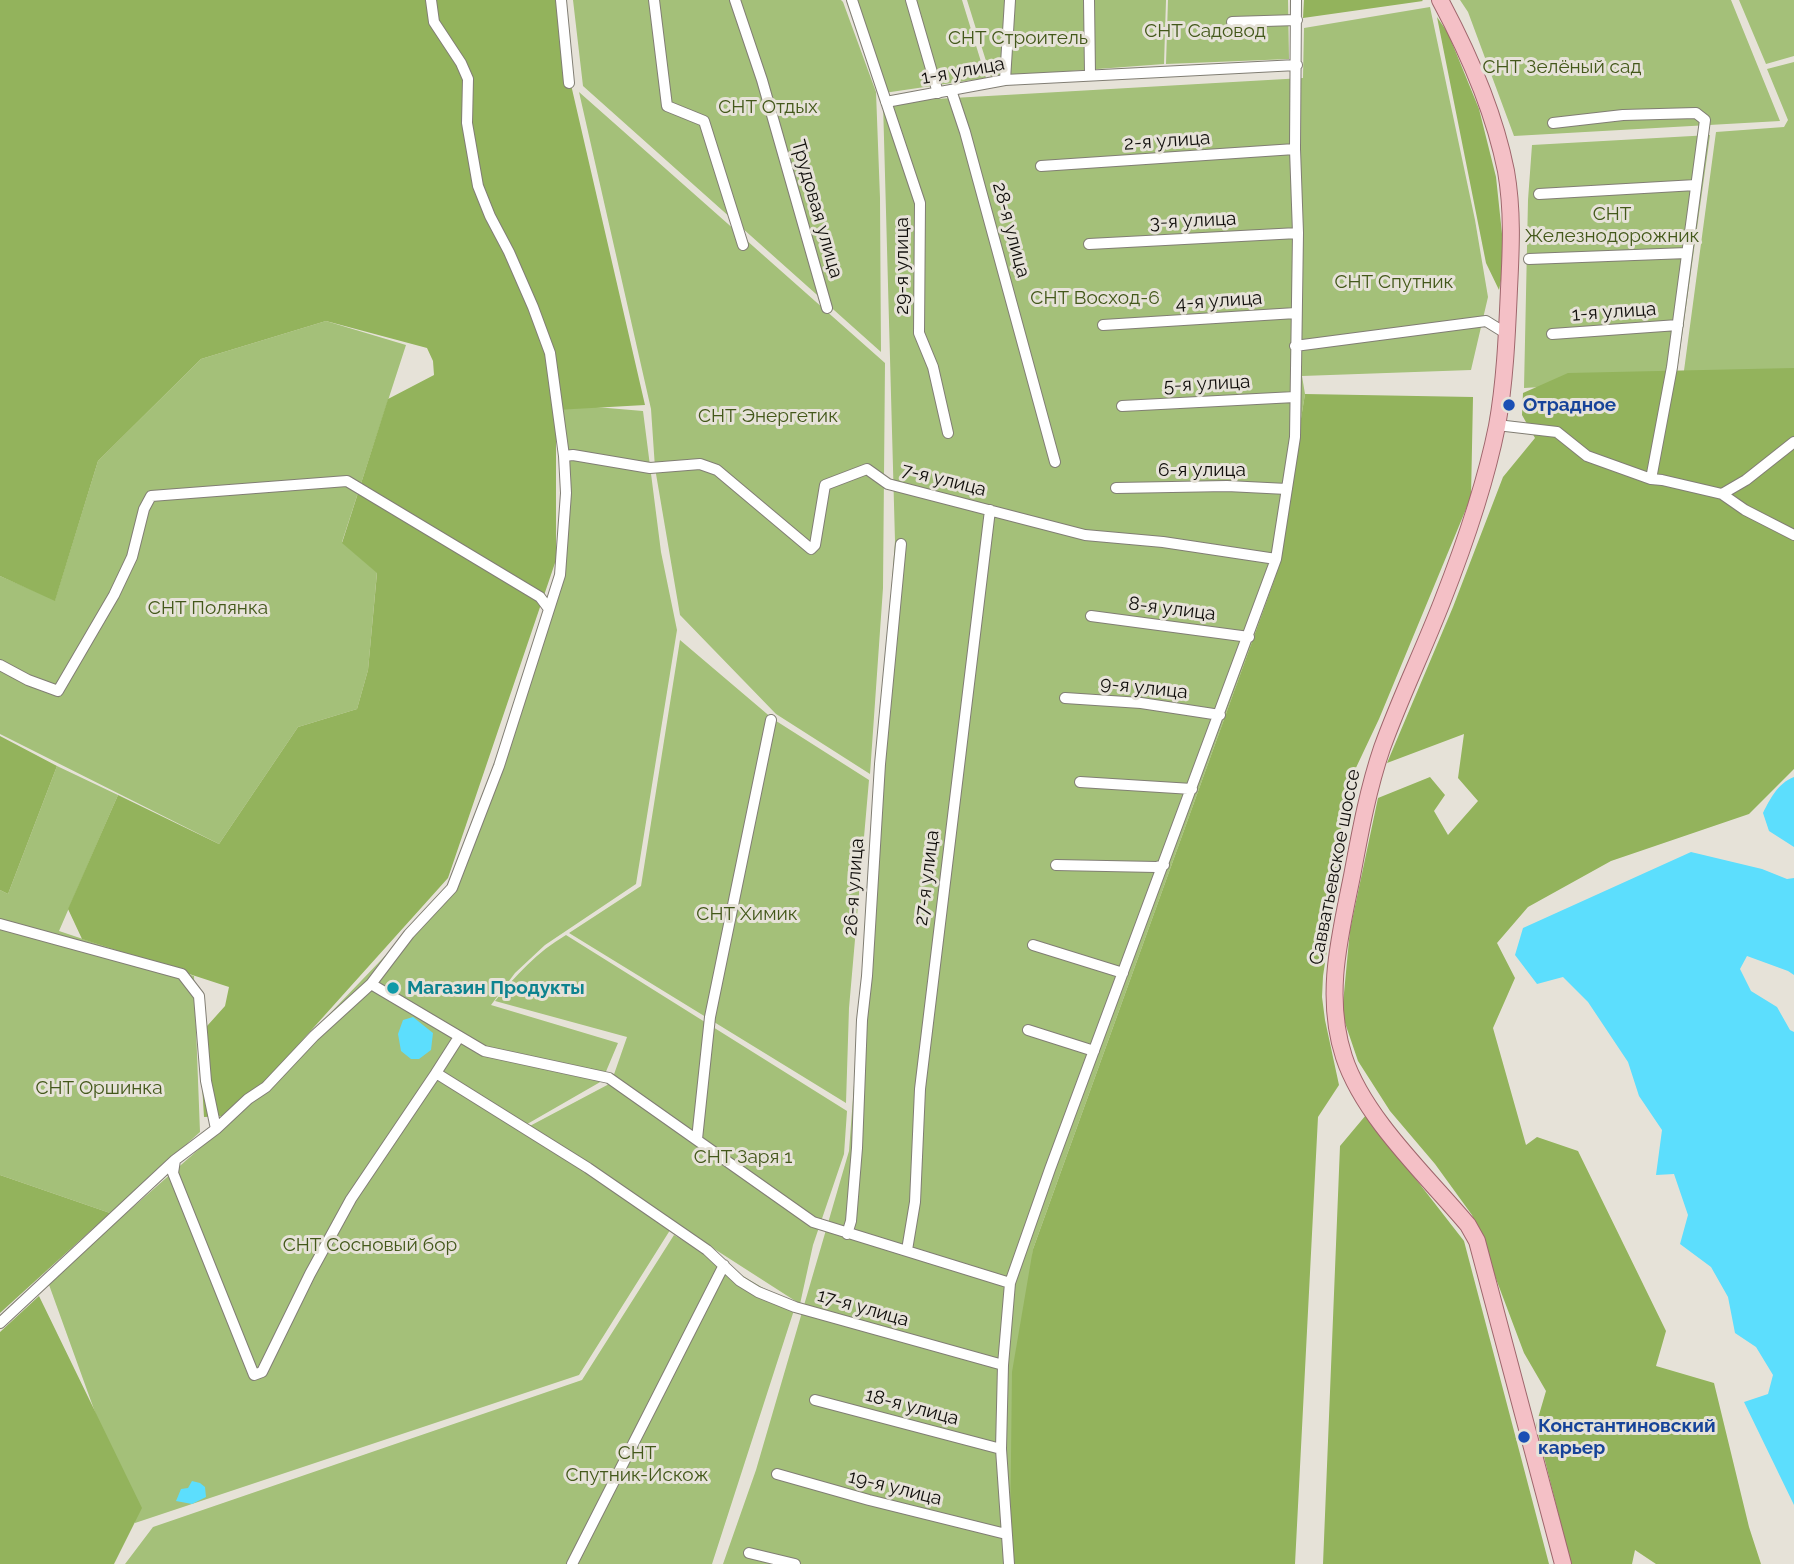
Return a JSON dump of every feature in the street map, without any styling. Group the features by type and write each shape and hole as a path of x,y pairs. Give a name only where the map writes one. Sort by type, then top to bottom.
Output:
{"main road":[{"name":"Савватьевское шоссе","path":"1440,0 1473,67 1495,127 1505,169 1512,221 1507,334 1497,425 1483,481 1447,590 1381,751 1359,839 1335,968 1334,1002 1338,1036 1348,1069 1369,1107 1475,1236 1563,1564"}],"street":[{"path":"0,1323 175,1160 266,1087 314,1036 371,984 409,934 452,888 499,766 560,575 566,493 564,456 550,353 533,307 509,252 489,216 478,186 467,123 468,79 461,63 434,22 431,0"},
{"path":"561,0 569,83"},
{"path":"654,0 667,106 705,121 743,245"},
{"name":"Трудовая улица","path":"735,0 762,80 827,308"},
{"name":"29-я улица","path":"852,0 920,203 919,333 933,367 948,433"},
{"path":"911,0 938,93"},
{"path":"1005,80 1010,0"},
{"path":"1090,0 1090,74"},
{"path":"1009,1564 1000,1449 1010,1283 1276,559 1295,438 1298,233 1295,149 1296,0"},
{"path":"1232,22 1297,20"},
{"name":"1-я улица","path":"886,101 1005,80 1297,65"},
{"name":"28-я улица","path":"951,90 965,132 1055,462"},
{"path":"1553,122 1623,115 1696,113 1705,120 1672,366 1651,480"},
{"name":"2-я улица","path":"1041,166 1295,149"},
{"path":"1539,194 1696,184"},
{"name":"3-я улица","path":"1089,244 1298,233"},
{"path":"1529,259 1687,253"},
{"name":"4-я улица","path":"1103,325 1296,313"},
{"path":"1295,346 1486,321 1507,334"},
{"name":"1-я улица","path":"1552,334 1678,325"},
{"name":"5-я улица","path":"1122,406 1295,397"},
{"path":"1497,425 1557,432 1587,456 1651,480 1662,480 1722,494 1745,510 1794,535"},
{"path":"1722,494 1746,480 1794,442"},
{"name":"7-я улица","path":"564,456 573,455 650,468 700,464 716,470 811,549 815,545 825,485 867,469 888,484 1085,535 1163,542 1276,559"},
{"path":"0,665 28,680 58,691 114,595 132,557 144,509 151,496 347,481 540,597 549,609"},
{"name":"6-я улица","path":"1116,488 1227,486 1287,489"},
{"name":"27-я улица","path":"907,1250 915,1202 920,1089 990,510"},
{"name":"26-я улица","path":"847,1234 851,1221 857,1149 862,1020 880,764 901,544"},
{"name":"8-я улица","path":"1091,616 1249,637"},
{"name":"9-я улица","path":"1065,698 1140,703 1220,715"},
{"path":"697,1139 710,1017 771,720"},
{"path":"1080,782 1192,789"},
{"path":"1056,865 1164,865"},
{"path":"0,924 182,974 199,996 206,1081 216,1129"},
{"path":"1033,945 1123,973"},
{"path":"371,984 484,1051 609,1077 813,1222 1010,1283"},
{"path":"1028,1030 1094,1051"},
{"path":"175,1160 173,1173 254,1375 262,1372 310,1274 351,1199 458,1037"},
{"name":"17-я улица","path":"436,1073 588,1168 707,1250 740,1281 758,1292 795,1307 1003,1365"},
{"path":"572,1564 724,1265"},
{"name":"18-я улица","path":"815,1400 1000,1449"},
{"name":"19-я улица","path":"777,1474 1006,1534"},
{"path":"749,1553 795,1564"}],"green space":[{"path":"0,0 563,0 572,89 645,405 556,410 556,560 448,878 262,1085 227,1116 204,1117 199,1035 225,1006 229,987 82,939 68,909 118,795 219,844 298,727 357,709 368,670 377,573 342,543 388,399 434,375 433,361 427,348 326,321 201,359 98,461 55,601 0,576"},
{"name":"СНТ Отдых","path":"573,0 843,2 876,92 881,352 583,86"},
{"path":"854,0 962,0 986,78 884,93"},
{"name":"СНТ Строитель","path":"967,0 1166,0 1164,64 991,77"},
{"name":"СНТ Садовод","path":"1168,0 1288,0 1289,59 1166,64"},
{"path":"1304,0 1422,0 1423,1 1303,18"},
{"name":"СНТ Зелёный сад","path":"1460,0 1731,0 1780,121 1514,136 1468,12"},
{"path":"1739,0 1794,0 1794,56 1766,64"},
{"name":"СНТ Восход-6","path":"1430,7 1475,220 1488,297 1471,370 1302,376 1305,394 1275,578 1033,1249 1013,1564 723,1564 756,1470 849,1151 895,541 883,102 1303,78 1304,28"},
{"path":"1437,17 1448,33 1479,109 1496,177 1505,262 1499,290 1486,263"},
{"path":"1794,62 1794,375 1683,378 1716,132 1784,127 1788,120 1767,69"},
{"name":"СНТ Энергетик","path":"579,92 885,363 883,588 870,774 776,714 680,615 655,468 651,409"},
{"name":"СНТ Железнодорожник","path":"1710,135 1676,379 1524,388 1528,200 1532,145"},
{"name":"СНТ Полянка","path":"326,321 406,345 342,542 377,572 368,670 357,709 298,727 219,844 0,734 0,576 55,600 98,461 201,359"},
{"path":"1794,368 1794,769 1749,814 1611,861 1528,907 1497,943 1515,978 1493,1028 1526,1145 1537,1137 1578,1151 1666,1331 1656,1366 1714,1383 1749,1527 1761,1564 1656,1564 1635,1550 1632,1564 1571,1564 1536,1425 1546,1391 1524,1353 1472,1215 1435,1164 1390,1111 1358,1061 1342,1014 1350,930 1378,798 1430,777 1445,795 1434,811 1448,835 1478,801 1458,778 1464,734 1387,763 1453,607 1503,477 1535,438 1522,415 1523,393 1568,373"},
{"path":"1305,394 1473,397 1471,497 1379,719 1345,791 1341,823 1342,851 1322,997 1339,1085 1318,1117 1295,1564 1013,1564 1010,1541 1012,1372 1033,1249 1275,578"},
{"name":"СНТ Сосновый бор","path":"560,404 643,411 661,552 677,630 636,884 545,945 515,973 491,1005 618,1043 602,1081 522,1127 672,1227 579,1375 135,1523 48,1282 207,1142 449,889 566,573"},
{"name":"СНТ Химик","path":"680,640 773,719 869,780 849,1008 846,1103 569,933 641,886"},
{"path":"0,736 57,766 8,894 0,890"},
{"name":"СНТ Оршинка","path":"57,766 118,795 59,931 194,976 200,1132 110,1213 0,1175 0,890 8,894"},
{"name":"СНТ Заря 1","path":"566,935 847,1111 844,1154 813,1245 800,1304 526,1128 611,1083 627,1037 495,1001 528,965"},
{"path":"1366,1115 1464,1241 1549,1564 1323,1564 1340,1146"},
{"path":"0,1175 110,1213 0,1313"},
{"name":"СНТ Спутник-Искож","path":"674,1235 795,1307 712,1564 125,1564 153,1527 582,1380"},
{"path":"39,1296 142,1508 114,1564 0,1564 0,1332"}],"water":[{"path":"1794,777 1794,847 1769,831 1763,813 1779,787"},
{"name":"Константиновский карьер","path":"1691,852 1762,869 1787,879 1794,878 1794,975 1747,956 1740,969 1751,991 1777,1007 1790,1030 1794,1032 1794,1505 1744,1402 1768,1394 1773,1375 1756,1347 1735,1333 1728,1297 1711,1267 1680,1244 1688,1215 1674,1174 1656,1175 1662,1130 1639,1096 1628,1062 1588,1002 1563,977 1537,984 1515,955 1523,928"},
{"path":"413,1017 433,1033 431,1050 419,1059 411,1059 401,1051 398,1034 403,1020"},
{"path":"192,1481 205,1487 206,1497 192,1504 176,1501 181,1489 188,1488"}],"place":[{"name":"Отрадное","path":"1509,405"},
{"name":"Магазин Продукты","path":"393,988"},
{"name":"Константиновский карьер","path":"1524,1437"}],"park label":[{"name":"СНТ Спутник","path":"1394,282"}]}
